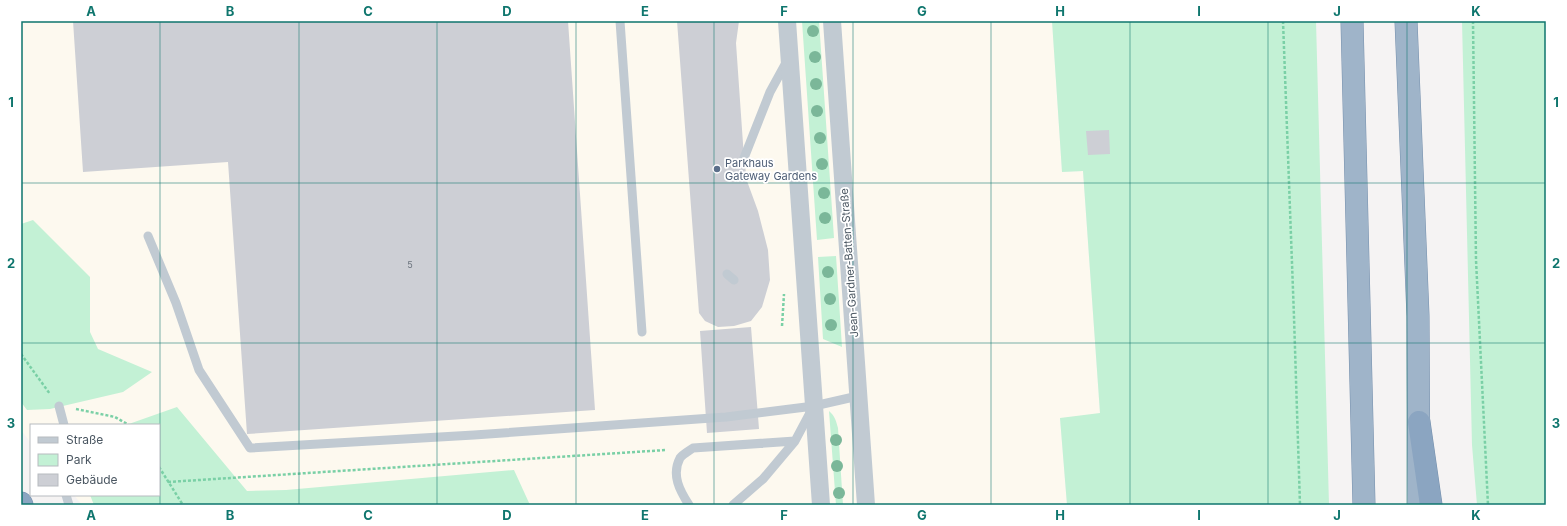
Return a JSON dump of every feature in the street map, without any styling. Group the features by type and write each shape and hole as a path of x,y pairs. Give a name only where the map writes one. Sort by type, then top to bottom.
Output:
{"highway":[{"path":"1352,21 1364,505"},
{"path":"1406,21 1418,316 1419,505"},
{"path":"1419,422 1431,505"}],"street":[{"path":"787,21 821,505"},
{"name":"Jean-Gardner-Batten-Straße","path":"832,21 866,505"}],"lane":[{"path":"620,21 642,332"},
{"path":"744,158 770,92 790,56"},
{"path":"148,236 176,303 199,370 250,448 474,435 726,417 814,406 858,396"},
{"path":"59,406 64,424"},
{"path":"734,505 763,479 795,441 814,406"},
{"path":"689,505 680,491 675,472 681,457 693,448 795,441"}],"path":[{"path":"1282,21 1295,332 1300,505"},
{"path":"1473,21 1476,260 1488,505"},
{"path":"168,482 693,448"},
{"path":"160,469 183,505"}],"shaded area":[{"path":"21,21 1052,21 1062,172 1083,171 1100,414 1060,419 1067,505 82,505 75,496 160,496 160,424 30,424 30,442 21,430"}],"green space":[{"path":"802,21 819,21 834,238 817,240"},
{"path":"1052,21 1316,21 1329,505 1067,505 1060,418 1100,413 1083,171 1062,172"},
{"path":"1462,21 1546,21 1546,505 1477,505 1472,445"},
{"path":"33,220 90,277 90,332 98,349 152,372 123,392 50,409 27,410 21,402 21,224"},
{"path":"836,256 842,347 823,339 818,257"},
{"path":"177,407 247,491 286,490 514,470 530,505 94,505 90,496 160,496 160,424 129,424"},
{"path":"829,411 834,417 838,428 843,505 836,505"}],"building":[{"path":"73,21 568,21 595,410 247,434 228,162 83,172"},
{"name":"Parkhaus Gateway Gardens","path":"677,21 739,21 736,43 744,158 747,181 758,211 768,250 770,280 762,307 751,321 734,326 718,327 705,321 699,313"},
{"path":"1109,130 1110,154 1088,155 1086,131"},
{"path":"751,327 759,429 707,433 700,331"}],"place":[{"name":"Parkhaus Gateway Gardens","path":"717,169"}]}
